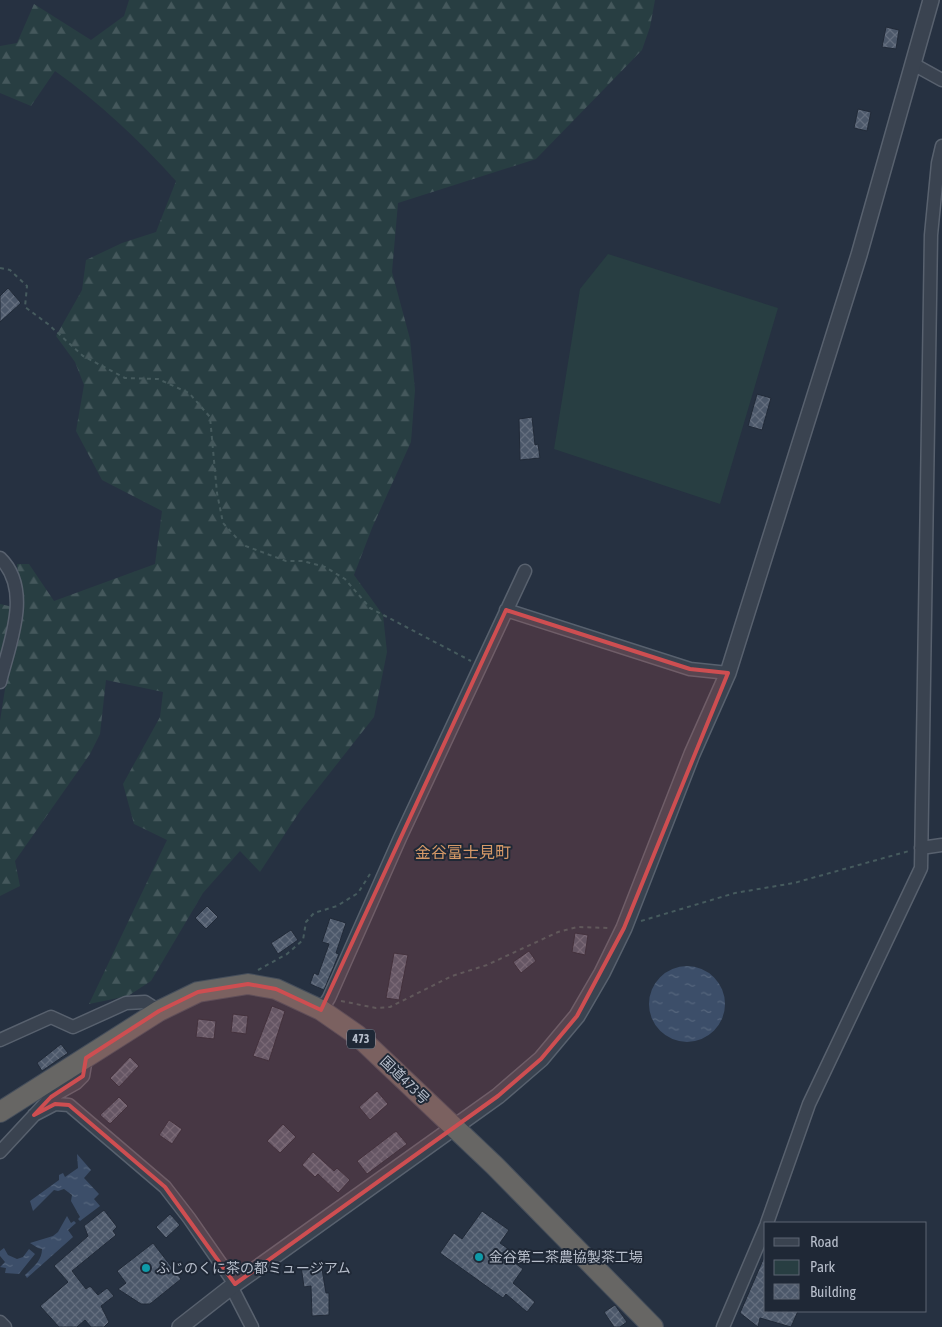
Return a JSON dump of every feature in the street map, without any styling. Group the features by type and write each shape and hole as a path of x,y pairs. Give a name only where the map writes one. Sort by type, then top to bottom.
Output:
{"highway":[{"name":"国道473号","path":"0,1112 159,1011 198,992 248,984 276,989 325,1004 454,1128 653,1327"}],"street":[{"path":"180,1327 233,1286 498,1096 541,1059 577,1016 602,973 624,928 692,754 728,673 859,255 931,0"},
{"path":"913,64 942,80"},
{"path":"767,1222 809,1104 921,868 922,670 931,235 938,163 942,146"},
{"path":"0,558 9,570 17,592 17,600 15,622 0,682"},
{"path":"325,1004 525,571"},
{"path":"506,610 690,669 728,673"},
{"path":"921,848 942,845"},
{"path":"0,1040 51,1017 73,1027 126,1002 145,1002 159,1011"},
{"path":"0,1152 51,1097 76,1083 83,1076 86,1058"},
{"path":"34,1115 55,1104 69,1105 165,1187 189,1218 233,1286 252,1327"},
{"path":"723,1327 764,1229"},
{"path":"0,1322 5,1327"}],"path":[{"path":"0,268 10,270 27,286 25,307 48,324 83,356 125,378 158,379 189,393 210,417 217,493 223,523 243,545 286,561 303,561 325,567 345,579 370,608 480,666"},
{"path":"325,1004 376,1008 390,1007 452,976 487,965 558,932 577,927 624,928 658,915 735,893 794,883 921,848"},
{"path":"256,971 287,954 303,940 306,922 317,910 337,906 358,893 373,869"}],"highlighted area":[{"path":"506,610 690,669 728,673 624,928 577,1016 541,1059 498,1096 235,1284 165,1187 69,1105 55,1104 34,1115 51,1097 83,1076 86,1058 159,1011 198,992 248,984 276,989 321,1010"}],"green space":[{"path":"129,0 655,0 650,27 642,50 536,159 398,203 392,272 410,339 415,390 411,442 372,528 354,575 383,615 387,652 374,717 300,811 260,872 240,851 203,893 151,981 128,996 89,1004 167,840 134,824 123,784 160,717 163,692 106,680 100,734 90,754 15,861 20,886 0,896 0,721 12,644 22,616 17,564 29,564 54,601 155,564 162,511 102,480 76,431 84,385 75,362 56,336 82,290 86,260 122,243 156,232 176,181 119,123 55,71 31,106 0,93 0,46 17,43 34,4 91,40 124,16"},
{"path":"608,254 778,308 720,504 554,449 580,289"},
{"path":"0,604 13,607 0,656"}],"water":[{"path":"687,966 701,969 714,977 722,990 725,1004 722,1018 714,1031 701,1039 687,1042 673,1039 660,1031 652,1018 649,1004 652,990 660,977 673,969"},
{"path":"77,1154 91,1170 84,1178 99,1194 94,1199 100,1206 80,1221 78,1219 80,1217 71,1201 72,1195 64,1189 54,1190 33,1211 30,1201 59,1180 59,1175 63,1173 65,1177 78,1168"},
{"path":"67,1216 71,1223 74,1221 76,1223 68,1230 73,1237 27,1278 25,1275 39,1260 42,1253 42,1249 30,1243 53,1236 58,1232"},
{"path":"4,1248 8,1255 17,1259 23,1257 29,1249 35,1254 19,1274 5,1273 6,1268 0,1267 5,1262 0,1256 0,1251"}],"building":[{"path":"886,27 899,30 896,49 882,47"},
{"path":"858,109 871,112 867,131 854,128"},
{"path":"8,288 21,303 0,322 0,296"},
{"path":"757,394 771,398 762,430 748,426"},
{"path":"532,417 535,445 538,444 540,458 520,460 519,419"},
{"path":"207,906 218,917 206,929 195,918"},
{"path":"330,918 346,923 336,953 339,954 324,990 310,984 314,973 318,975 329,944 322,942"},
{"path":"291,930 298,940 278,954 271,943"},
{"path":"575,933 588,935 585,955 572,952"},
{"path":"529,951 536,961 521,973 513,962"},
{"path":"394,953 408,955 399,1000 386,998"},
{"path":"272,1006 285,1011 269,1061 253,1056"},
{"path":"233,1014 248,1016 246,1034 231,1032"},
{"path":"198,1019 216,1021 214,1039 196,1037"},
{"path":"61,1044 68,1053 42,1071 37,1063"},
{"path":"130,1057 139,1066 119,1087 110,1078"},
{"path":"377,1091 388,1104 370,1120 359,1107"},
{"path":"119,1097 128,1106 110,1124 100,1115"},
{"path":"169,1120 182,1129 172,1144 159,1135"},
{"path":"283,1124 296,1137 280,1153 267,1141"},
{"path":"396,1131 407,1144 367,1174 357,1161"},
{"path":"313,1152 334,1171 337,1168 350,1180 338,1193 318,1174 315,1177 302,1165"},
{"name":"ふじのくに茶の都ミュージアム","path":"104,1210 117,1227 113,1231 116,1235 72,1271 86,1289 90,1286 98,1295 107,1288 114,1296 101,1306 109,1322 104,1327 91,1327 85,1320 77,1327 59,1327 40,1306 68,1282 54,1266 88,1236 84,1226"},
{"name":"金谷第二茶農協製茶工場","path":"482,1211 509,1230 500,1243 514,1253 511,1260 523,1269 513,1283 535,1302 527,1312 506,1294 503,1298 440,1253 454,1233 462,1239"},
{"path":"170,1214 180,1225 166,1238 156,1227"},
{"path":"153,1243 181,1279 150,1304 141,1304 118,1289 126,1283 117,1271"},
{"path":"764,1258 764,1312 798,1312 791,1327 760,1318 758,1327 740,1313"},
{"path":"321,1263 326,1293 329,1293 329,1315 312,1316 311,1286 304,1287 301,1266"},
{"path":"615,1305 627,1322 620,1327 614,1327 604,1312"}],"place":[{"name":"金谷第二茶農協製茶工場","path":"479,1257"},
{"name":"ふじのくに茶の都ミュージアム","path":"146,1268"}],"district":[{"name":"金谷富士見町","path":"463,852"}]}
